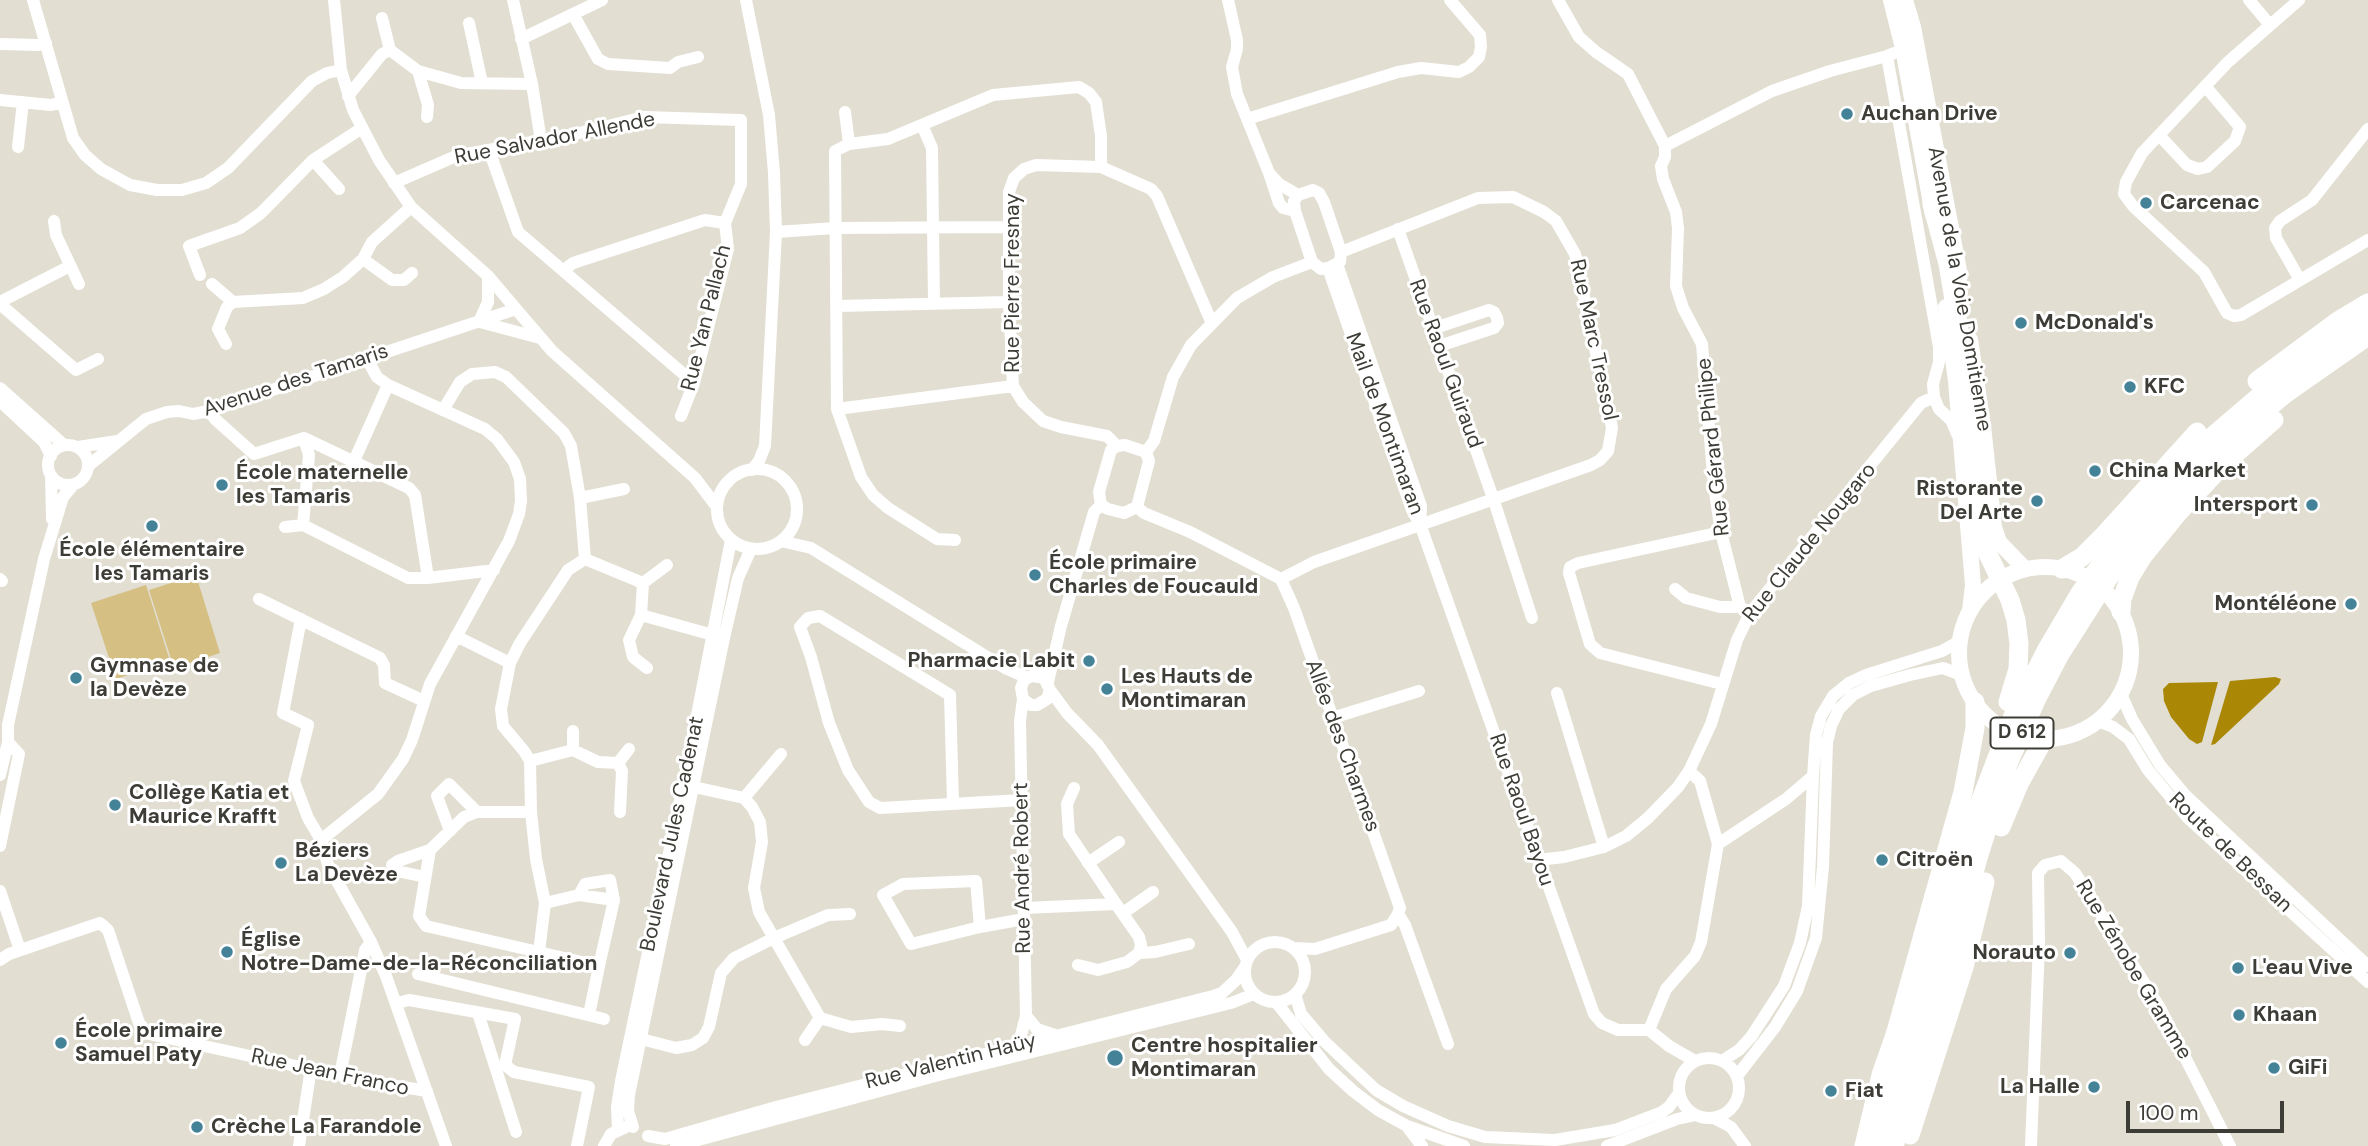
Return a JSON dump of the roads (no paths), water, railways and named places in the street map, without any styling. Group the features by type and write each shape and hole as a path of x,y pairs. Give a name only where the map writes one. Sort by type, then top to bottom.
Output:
{"highway":[{"path":"1931,975 1970,806 2013,691 2018,669 2019,644 2010,600 1982,536 1963,354 1948,264 1932,204"},
{"path":"2070,571 2201,428 2301,347 2368,303"},
{"name":"D 612","path":"1879,1146 1975,817 1997,755 2024,692 2080,593 2146,506 2207,441 2276,382 2368,319"},
{"name":"D 612","path":"1894,1146 1924,1056 1978,858 2007,766 2059,656 2113,571 2218,450 2285,394 2368,336"},
{"path":"2115,604 2122,599 2130,577 2143,556 2222,466 2292,405 2368,352"},
{"name":"D 612","path":"1864,1146 1881,1075 1895,1035 1963,792 1981,709"},
{"name":"D 612","path":"1906,1146 1964,967 1983,887 2005,813 2039,739"}],"main road":[{"name":"Avenue de la Voie Domitienne","path":"1891,0 1903,48 1932,204 1956,380 1973,585 1970,611"},
{"name":"Avenue de la Voie Domitienne","path":"1905,0 1913,27 1962,291 1983,426 1994,527 2000,542 2021,570"},
{"path":"2044,567 2070,571 2100,587 2115,604 2131,647 2129,671 2121,694 2098,721 2067,736 2039,739 2009,731 1981,709 1962,675 1960,641 1970,611 1988,589 2021,570 2044,567"}],"street":[{"path":"33,0 73,138 85,155 101,169 130,185 157,190 182,190 206,183 228,168 312,81 327,73 341,70"},
{"path":"334,0 341,70 348,96 362,128 411,207 488,276 540,338 695,478 717,507"},
{"path":"513,0 532,84 541,141"},
{"path":"521,39 574,16 602,0"},
{"path":"747,0 769,115 776,232 765,446 752,470"},
{"path":"1228,0 1237,40 1233,74 1237,94 1279,203 1283,208 1294,211"},
{"path":"1247,119 1398,72 1421,68 1459,72 1469,67 1479,57 1480,35 1450,0"},
{"path":"1558,0 1579,37 1628,74 1665,146 1772,91 1830,71 1887,56 1903,48"},
{"path":"2249,0 2270,25"},
{"path":"2299,0 2228,62 2158,135 2142,153 2126,183 2124,194 2133,206 2204,272 2227,313 2234,316 2241,315 2368,240"},
{"path":"574,16 598,59 608,64 670,68 678,62 698,57"},
{"path":"382,18 390,50 418,71 461,83 532,84"},
{"path":"468,23 482,83"},
{"path":"0,44 46,43"},
{"path":"348,96 382,54 390,50"},
{"name":"Avenue de la Voie Domitienne","path":"1887,56 1939,347 1939,362 1933,384 1934,397 1939,409 1951,420 1961,442"},
{"path":"418,71 428,105 427,117"},
{"path":"2158,135 2187,165 2198,169 2207,167 2235,141 2240,127 2205,86"},
{"path":"955,540 937,539 888,509 873,495 861,477 837,409 835,152 849,144 888,139 993,95 1079,87 1096,102 1101,136 1101,167"},
{"path":"0,100 51,105 62,102"},
{"path":"18,147 23,102"},
{"path":"845,112 849,144"},
{"name":"Rue Salvador Allende","path":"394,183 456,156 541,141 643,117 741,120 741,184 725,223"},
{"path":"922,125 932,148 934,303"},
{"path":"200,275 189,246 240,228 261,213 313,160 362,128"},
{"path":"2300,281 2277,238 2275,228 2280,221 2312,200 2368,129"},
{"name":"Rue Gérard Philipe","path":"1665,146 1665,157 1661,166 1663,179 1678,228 1676,286 1683,308 1702,344 1714,486 1721,532 1745,610"},
{"path":"489,150 518,232 694,383"},
{"path":"313,160 339,189"},
{"name":"Rue Pierre Fresnay","path":"1146,452 1125,445 1117,446 1107,436 1043,421 1023,402 1013,386 1009,302 1009,192 1014,178 1024,169 1037,165 1101,167 1152,189 1211,321"},
{"path":"1269,173 1279,184 1298,195 1294,201 1294,211 1312,262 1321,269 1335,262"},
{"name":"Mail de Montimaran","path":"1298,195 1313,190 1319,193 1324,202 1335,262 1421,506 1420,524"},
{"name":"Rue Marc Tressol","path":"1281,579 1314,562 1591,465 1608,451 1612,428 1576,254 1556,221 1531,204 1513,197 1478,198 1398,229 1335,262"},
{"path":"226,344 218,329 233,302 303,298 324,289 344,276 363,258 372,242 411,207"},
{"name":"Rue Yan Pallach","path":"564,270 573,263 705,220 725,223 728,249 694,383 681,416"},
{"path":"54,221 56,235 79,284"},
{"path":"776,232 835,228 1009,227"},
{"name":"Rue Raoul Guiraud","path":"1398,229 1532,618"},
{"path":"363,258 392,280 404,280 412,273"},
{"path":"1137,507 1149,461 1146,452 1154,441 1173,377 1191,345 1211,321 1237,298 1258,285 1312,262"},
{"path":"70,267 0,303 76,370 98,359"},
{"path":"488,276 488,302 479,322 540,338"},
{"path":"212,284 233,302"},
{"path":"837,306 1009,302"},
{"name":"Avenue des Tamaris","path":"88,466 146,419 167,412 193,414 209,411 516,309"},
{"path":"1432,329 1489,310 1494,312 1497,318 1494,328 1438,346"},
{"path":"321,840 378,794 396,772 412,740 430,684 509,541 521,501 520,480 514,462 502,445 485,429 388,385 377,377 367,359"},
{"path":"443,410 460,382 472,374 495,372 506,377 564,433 571,446 580,498 585,559"},
{"path":"354,461 388,385"},
{"path":"837,409 1013,386"},
{"path":"0,388 71,446 86,455 88,466 84,477 63,497 44,559 5,735 0,775"},
{"name":"Rue Claude Nougaro","path":"1538,860 1604,847 1626,836 1648,818 1689,771 1711,724 1745,610 1921,403 1934,397"},
{"path":"0,401 44,442 51,456"},
{"path":"209,411 254,454 304,438 409,488 415,495 428,578"},
{"path":"303,525 309,455 304,438"},
{"name":"Avenue des Tamaris","path":"71,446 117,441"},
{"path":"52,533 51,475 48,466 56,449 71,446"},
{"path":"765,446 773,472"},
{"path":"1101,505 1099,492 1111,450 1117,446"},
{"path":"752,470 773,472 794,494 797,504 794,524 781,541 772,546 751,549 732,540 723,531 717,507 724,487 732,478 752,470"},
{"path":"51,475 61,484 74,484"},
{"path":"695,478 724,487"},
{"path":"580,498 624,489"},
{"path":"1101,505 1124,513 1137,507"},
{"path":"1030,700 1049,686 1053,655 1094,512 1101,505"},
{"path":"1137,507 1144,513 1281,579"},
{"path":"794,524 811,548"},
{"name":"Rue Raoul Bayou","path":"1420,524 1594,1014 1602,1023 1618,1030 1649,1030"},
{"path":"285,527 303,525 408,578 494,570"},
{"path":"1721,532 1578,564 1570,568 1569,573 1590,644 1600,653 1723,684"},
{"name":"Boulevard Jules Cadenat","path":"618,1129 617,1107 621,1081 732,540"},
{"path":"781,541 811,548 1005,668 1030,677 1040,676 1066,713 1097,745 1232,932 1246,963 1245,977 1254,994 1264,1000 1276,1002 1295,994 1304,978 1304,966 1294,948"},
{"name":"Boulevard Jules Cadenat","path":"633,1127 628,1111 629,1095 738,578 751,549"},
{"path":"585,559 643,583"},
{"path":"540,952 545,903 536,859 531,812 530,761 503,726 501,709 510,663 520,643 568,570 585,559"},
{"path":"647,668 632,657 629,640 641,615 643,583 667,565"},
{"name":"Allée des Charmes","path":"1281,579 1399,908 1398,914 1405,925 1448,1044"},
{"path":"1675,589 1686,598 1745,610"},
{"path":"259,599 380,658 384,664 385,683 424,701"},
{"path":"641,615 713,635"},
{"path":"953,803 950,695 820,616 808,618 800,627 829,723 848,770 869,803 880,808 1022,800"},
{"path":"301,619 283,713 309,725 294,781 308,818 321,840 328,865 371,942 397,1003 446,1146"},
{"path":"456,636 510,663"},
{"path":"1722,1061 1739,1050 1751,1037 1784,986 1800,943 1809,893 1813,776 1816,735 1821,716 1833,696 1849,683 1942,651 1960,641"},
{"path":"1030,700 1022,684 1044,667 1053,655"},
{"path":"1005,668 1030,700 1066,713"},
{"path":"1737,1076 1775,1027 1797,991 1816,938 1823,867 1827,743 1830,726 1839,709 1853,695 1871,686 1910,675 1943,668 1962,675"},
{"path":"1332,718 1419,691"},
{"path":"1557,693 1604,847"},
{"name":"Route de Bessan","path":"2121,694 2132,719 2160,765 2186,796 2368,966"},
{"name":"Rue André Robert","path":"1012,1047 1020,1039 1026,1016 1020,721 1030,700"},
{"name":"Route de Bessan","path":"2098,721 2112,727 2129,740 2148,770 2187,817 2368,982"},
{"path":"573,731 573,750"},
{"path":"0,846 19,754 5,735"},
{"path":"618,763 629,749"},
{"path":"530,761 573,750 598,762 618,763"},
{"path":"744,798 781,754"},
{"path":"618,763 622,771 620,812"},
{"path":"1689,771 1700,781 1718,844 1701,942 1695,956 1666,989 1649,1030 1695,1061"},
{"path":"1718,844 1786,799 1813,776"},
{"path":"450,831 437,796 449,784 477,812"},
{"path":"694,787 744,798 760,822 762,842 754,888 759,912 820,1018 851,1027 882,1024 900,1026"},
{"path":"1074,788 1067,804 1069,834 1139,937 1139,953"},
{"path":"1786,799 1798,798 1813,805"},
{"path":"425,877 397,871 392,865 430,850 464,817 477,812 531,812"},
{"path":"1088,863 1119,842"},
{"path":"430,850 419,916 426,926 599,966"},
{"name":"Rue Zénobe Gramme","path":"2031,1146 2039,944 2038,873 2045,865 2061,861 2075,873 2174,1032 2230,1146"},
{"path":"579,895 585,884 610,880 614,900 589,1016"},
{"path":"980,927 976,881 903,884 883,895 911,944 980,927 1024,914 1119,908 1153,892"},
{"path":"0,891 7,953"},
{"path":"545,903 579,895 614,900"},
{"path":"641,1039 676,1048 692,1045 703,1038 709,1027 721,973 734,958 828,915 850,914"},
{"path":"1246,963 1258,946 1276,941 1294,948 1315,949 1391,925 1398,914"},
{"name":"Rue Jean Franco","path":"7,953 100,923 108,930 139,1023 149,1034 427,1091"},
{"path":"1232,932 1258,946"},
{"path":"340,1075 365,950 371,942"},
{"path":"1078,965 1098,971 1127,962 1139,953 1189,944"},
{"path":"1304,966 1315,949"},
{"name":"Rue Valentin Haüy","path":"650,1141 1213,996 1222,993 1236,980 1246,963"},
{"path":"418,974 604,1019"},
{"name":"Rue Valentin Haüy","path":"676,1146 939,1075 1231,1003 1254,994"},
{"path":"1295,994 1301,1014 1324,1041 1376,1090 1403,1106 1448,1126 1485,1136 1555,1140 1615,1130 1669,1107 1679,1093 1680,1080 1685,1069 1704,1058 1722,1061 1737,1076 1739,1091 1731,1108 1714,1118"},
{"path":"397,1003 409,1000 515,1019"},
{"path":"499,1064 520,1000"},
{"path":"1276,1002 1329,1069 1378,1110 1407,1126 1464,1146"},
{"path":"478,1013 499,1064 516,1132"},
{"path":"1026,1016 1037,1029 1055,1035"},
{"path":"804,1040 820,1018"},
{"path":"1669,1046 1683,1074"},
{"path":"499,1064 514,1072 589,1087 577,1146"},
{"path":"299,1146 311,1069"},
{"path":"1679,1093 1688,1109 1696,1115"},
{"path":"1731,1108 1742,1141"},
{"path":"1606,1146 1677,1119 1696,1115 1714,1118 1731,1127 1742,1141"},
{"path":"1407,1126 1422,1146"},
{"path":"604,1146 611,1134 618,1129 633,1127 650,1141"}],"place":[{"name":"Auchan Drive","path":"1847,114"},
{"name":"Carcenac","path":"2146,203"},
{"name":"McDonald's","path":"2021,323"},
{"name":"KFC","path":"2130,387"},
{"name":"China Market","path":"2095,471"},
{"name":"École maternelle les Tamaris","path":"222,485"},
{"name":"Ristorante Del Arte","path":"2037,501"},
{"name":"Intersport","path":"2312,505"},
{"name":"École élémentaire les Tamaris","path":"152,526"},
{"name":"École primaire Charles de Foucauld","path":"1035,575"},
{"name":"Montéléone","path":"2351,604"},
{"name":"Pharmacie Labit","path":"1089,661"},
{"name":"Gymnase de la Devèze","path":"76,678"},
{"name":"Les Hauts de Montimaran","path":"1107,689"},
{"name":"Collège Katia et Maurice Krafft","path":"115,805"},
{"name":"Citroën","path":"1882,860"},
{"name":"Béziers La Devèze","path":"281,863"},
{"name":"Église Notre-Dame-de-la-Réconciliation","path":"227,952"},
{"name":"Norauto","path":"2070,953"},
{"name":"L'eau Vive","path":"2238,968"},
{"name":"Khaan","path":"2239,1015"},
{"name":"École primaire Samuel Paty","path":"61,1043"},
{"name":"Centre hospitalier Montimaran","path":"1115,1058"},
{"name":"GiFi","path":"2274,1068"},
{"name":"La Halle","path":"2094,1087"},
{"name":"Fiat","path":"1831,1091"},
{"name":"Crèche La Farandole","path":"197,1127"}]}
